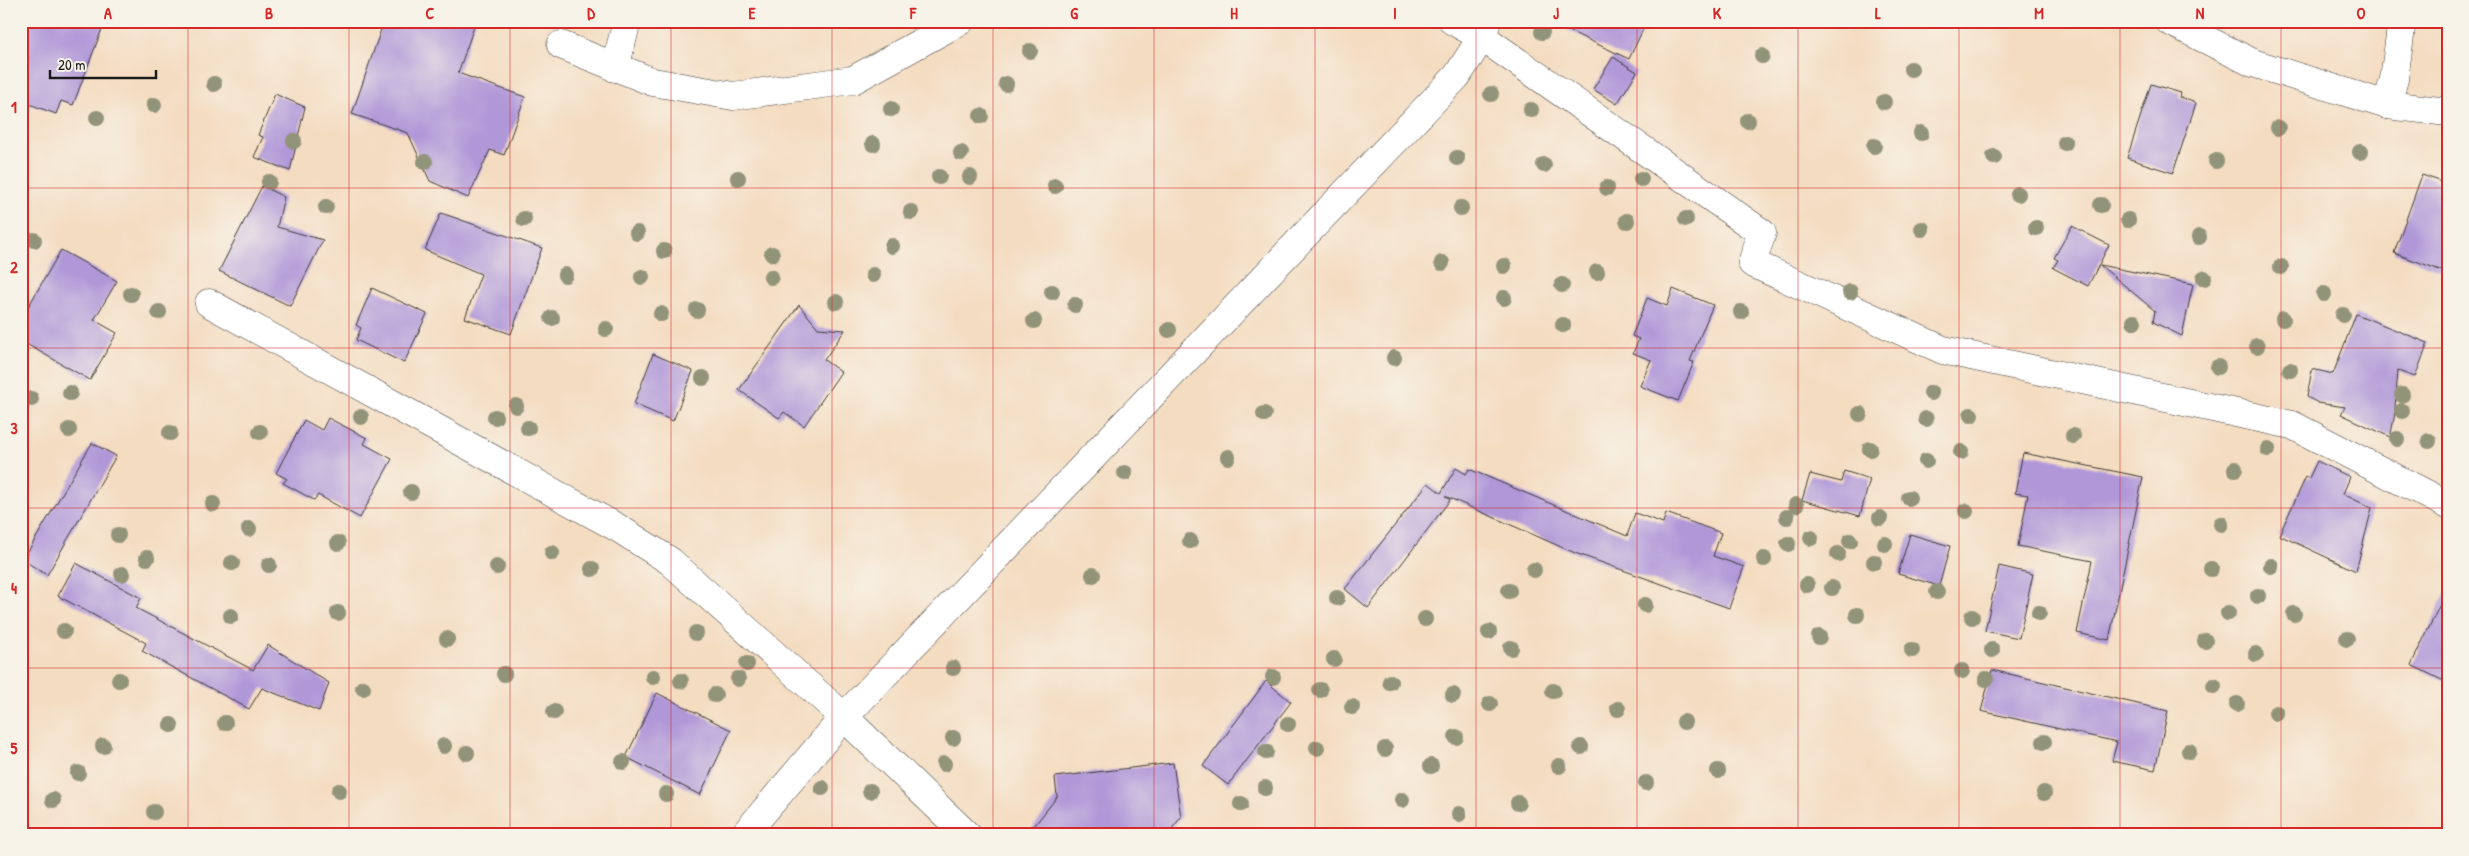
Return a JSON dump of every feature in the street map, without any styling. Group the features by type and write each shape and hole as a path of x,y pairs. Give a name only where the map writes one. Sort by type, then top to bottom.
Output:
{"street":[{"path":"615,68 627,21"},
{"path":"561,45 653,82 733,96 853,80 960,21"},
{"path":"1453,21 1485,29 1762,233 1752,263 1944,350 2292,425 2448,505"},
{"path":"2169,21 2252,63 2387,104 2448,112"},
{"path":"2387,104 2394,79 2402,21"},
{"path":"744,835 844,717 1457,76 1485,29"},
{"path":"209,303 618,528 670,561 844,717 967,835"}],"building":[{"path":"21,21 105,21 73,105 61,101 56,114 21,101"},
{"path":"384,21 476,21 458,73 525,97 504,155 490,150 468,198 430,181 408,133 352,114"},
{"path":"1548,21 1647,21 1629,59"},
{"path":"1613,57 1637,72 1617,104 1593,89"},
{"path":"2151,84 2181,93 2179,97 2196,103 2173,173 2127,158"},
{"path":"275,94 305,107 290,171 254,157 263,137 258,135"},
{"path":"2422,175 2448,184 2448,273 2394,253"},
{"path":"262,186 284,197 277,227 323,240 290,306 219,271"},
{"path":"441,213 542,248 511,334 465,318 481,274 425,250"},
{"path":"2072,226 2109,245 2088,286 2053,268 2058,260 2054,258"},
{"path":"61,250 117,281 94,320 117,333 90,380 21,341 21,319"},
{"path":"2100,265 2193,284 2182,336 2153,322 2155,311"},
{"path":"372,288 427,314 404,363 356,340 361,328 356,325"},
{"path":"1673,289 1713,305 1690,361 1694,362 1678,401 1640,386 1651,360 1633,353 1639,339 1632,336 1647,298 1667,306"},
{"path":"799,305 818,328 845,330 824,360 841,372 804,426 784,412 779,418 739,390"},
{"path":"2356,314 2428,343 2415,377 2398,371 2394,419 2390,437 2341,414 2345,407 2318,403 2307,397 2312,369 2333,374"},
{"path":"653,354 693,371 673,421 634,404"},
{"path":"328,418 367,438 364,444 392,459 360,518 318,495 314,500 283,483 287,479 276,473 304,420 322,430"},
{"path":"92,443 116,456 47,575 23,560"},
{"path":"2023,453 2143,477 2109,640 2077,633 2092,561 2018,546 2028,495 2015,493"},
{"path":"2317,461 2350,477 2343,494 2372,508 2356,571 2279,535 2306,477 2309,478"},
{"path":"1456,468 1466,474 1469,469 1627,536 1635,513 1663,523 1666,513 1721,533 1713,556 1744,567 1729,608 1575,553 1445,496 1450,500 1368,608 1345,589 1428,483 1441,493"},
{"path":"1844,471 1870,479 1860,516 1802,500 1810,474 1841,482"},
{"path":"1910,534 1950,546 1939,586 1898,574"},
{"path":"76,563 141,598 136,608 253,670 268,645 329,683 319,711 262,688 249,709 142,651 146,643 58,596"},
{"path":"1999,566 2033,574 2019,638 1985,631"},
{"path":"2448,588 2448,683 2411,665"},
{"path":"1992,670 2168,711 2155,770 2112,761 2117,742 1981,711"},
{"path":"1266,681 1291,702 1228,785 1203,766"},
{"path":"657,693 731,730 700,795 626,757"},
{"path":"1173,763 1181,817 1167,835 1027,835 1057,797 1055,777"}]}
